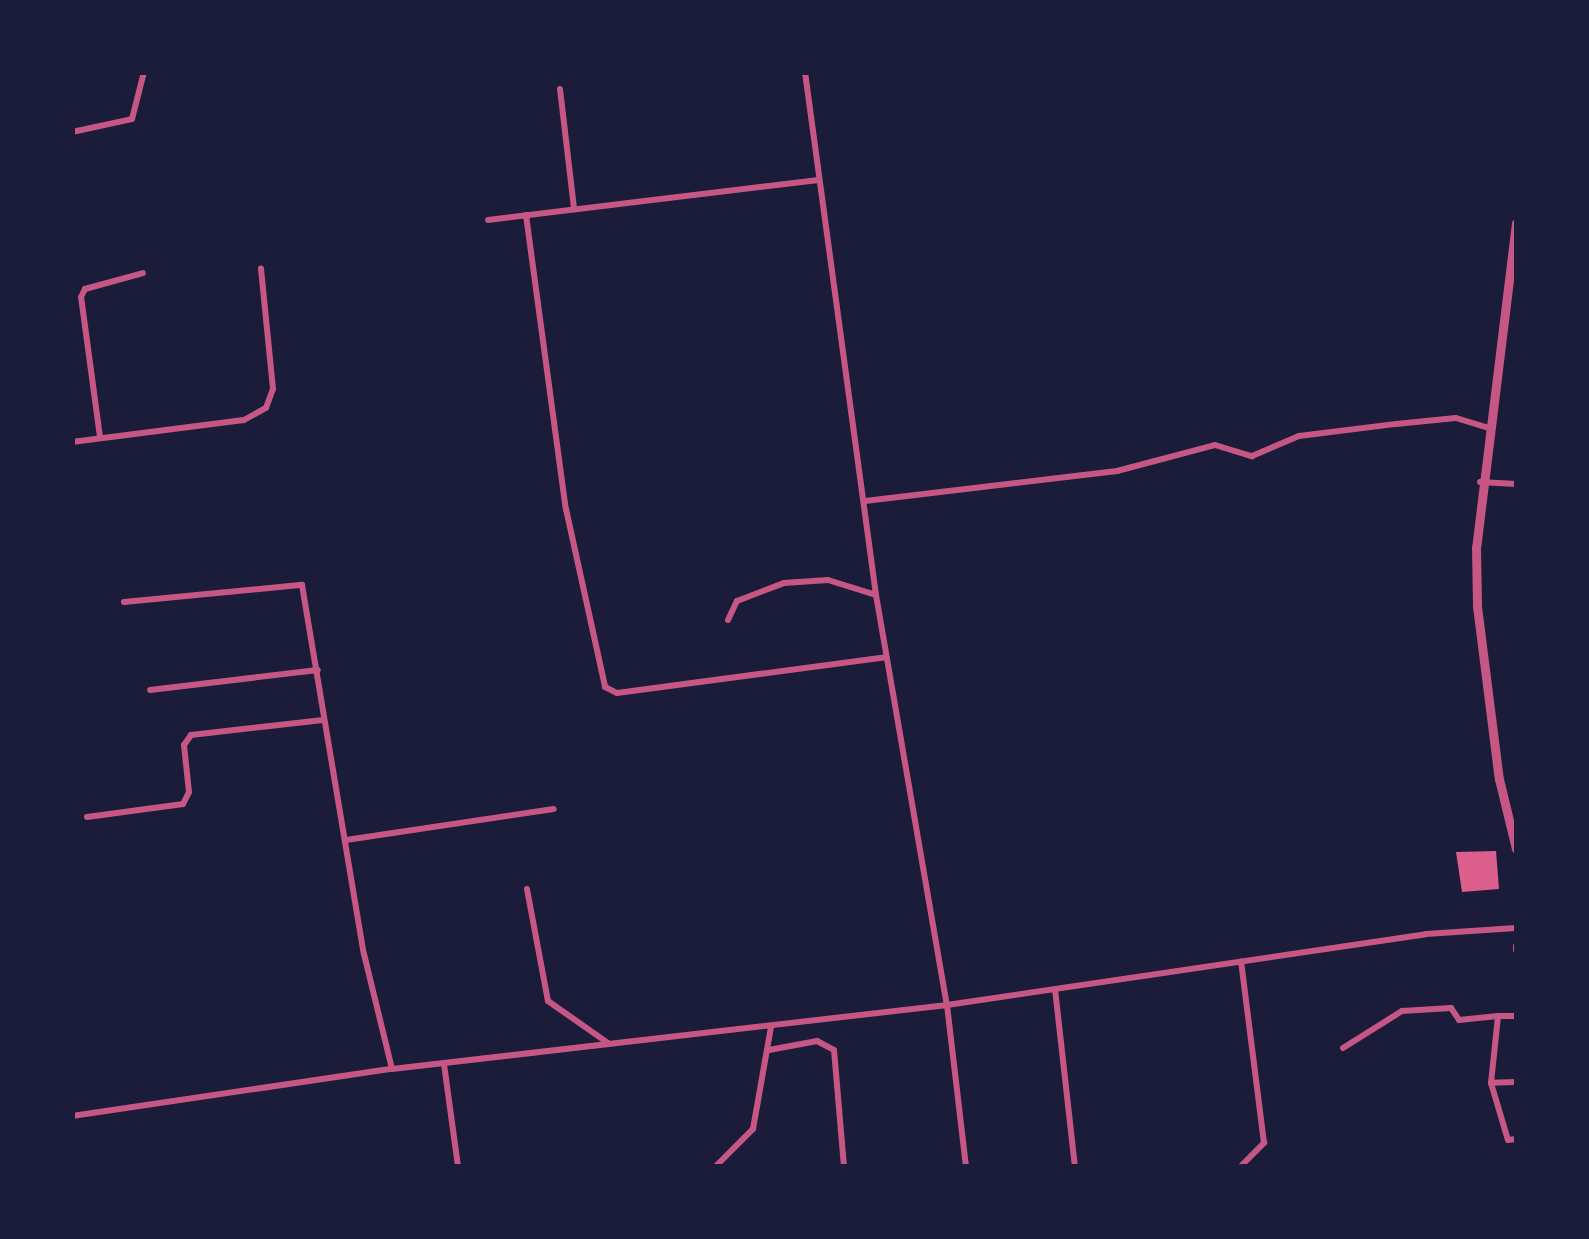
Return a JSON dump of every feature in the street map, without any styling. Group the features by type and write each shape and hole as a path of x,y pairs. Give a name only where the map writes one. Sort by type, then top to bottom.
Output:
{"street":[{"path":"72,132 132,119 144,72"},
{"path":"805,72 876,595 947,1005 966,1166"},
{"path":"560,89 574,210"},
{"path":"488,220 818,180"},
{"path":"526,215 566,509 605,687 616,693 886,657"},
{"path":"1516,223 1480,482 1477,606 1499,780 1516,849"},
{"path":"72,442 244,420 266,408 273,388 260,269"},
{"path":"100,437 81,297 85,289 143,273"},
{"path":"865,501 1118,471 1215,445 1252,456 1299,436 1396,424 1456,418 1488,428"},
{"path":"1480,482 1516,484"},
{"path":"728,620 736,601 784,582 828,580 876,595"},
{"path":"124,602 294,582 306,592 323,720 364,954 392,1069"},
{"path":"150,690 318,670"},
{"path":"86,817 187,800 184,745 191,736 323,720"},
{"path":"346,840 554,809"},
{"path":"527,889 548,1001 608,1044"},
{"path":"72,1116 392,1069 947,1005 1426,934 1516,928"},
{"path":"1241,961 1264,1144 1241,1166"},
{"path":"1055,989 1075,1166"},
{"path":"1342,1048 1402,1011 1451,1008 1459,1020 1516,1016"},
{"path":"1498,1016 1492,1083 1508,1140 1516,1139"},
{"path":"716,1166 753,1128 771,1027"},
{"path":"769,1050 817,1041 834,1050 844,1166"},
{"path":"444,1064 458,1166"},
{"path":"1492,1083 1516,1082"}],"building":[{"path":"1496,851 1499,889 1462,892 1456,852"}]}
